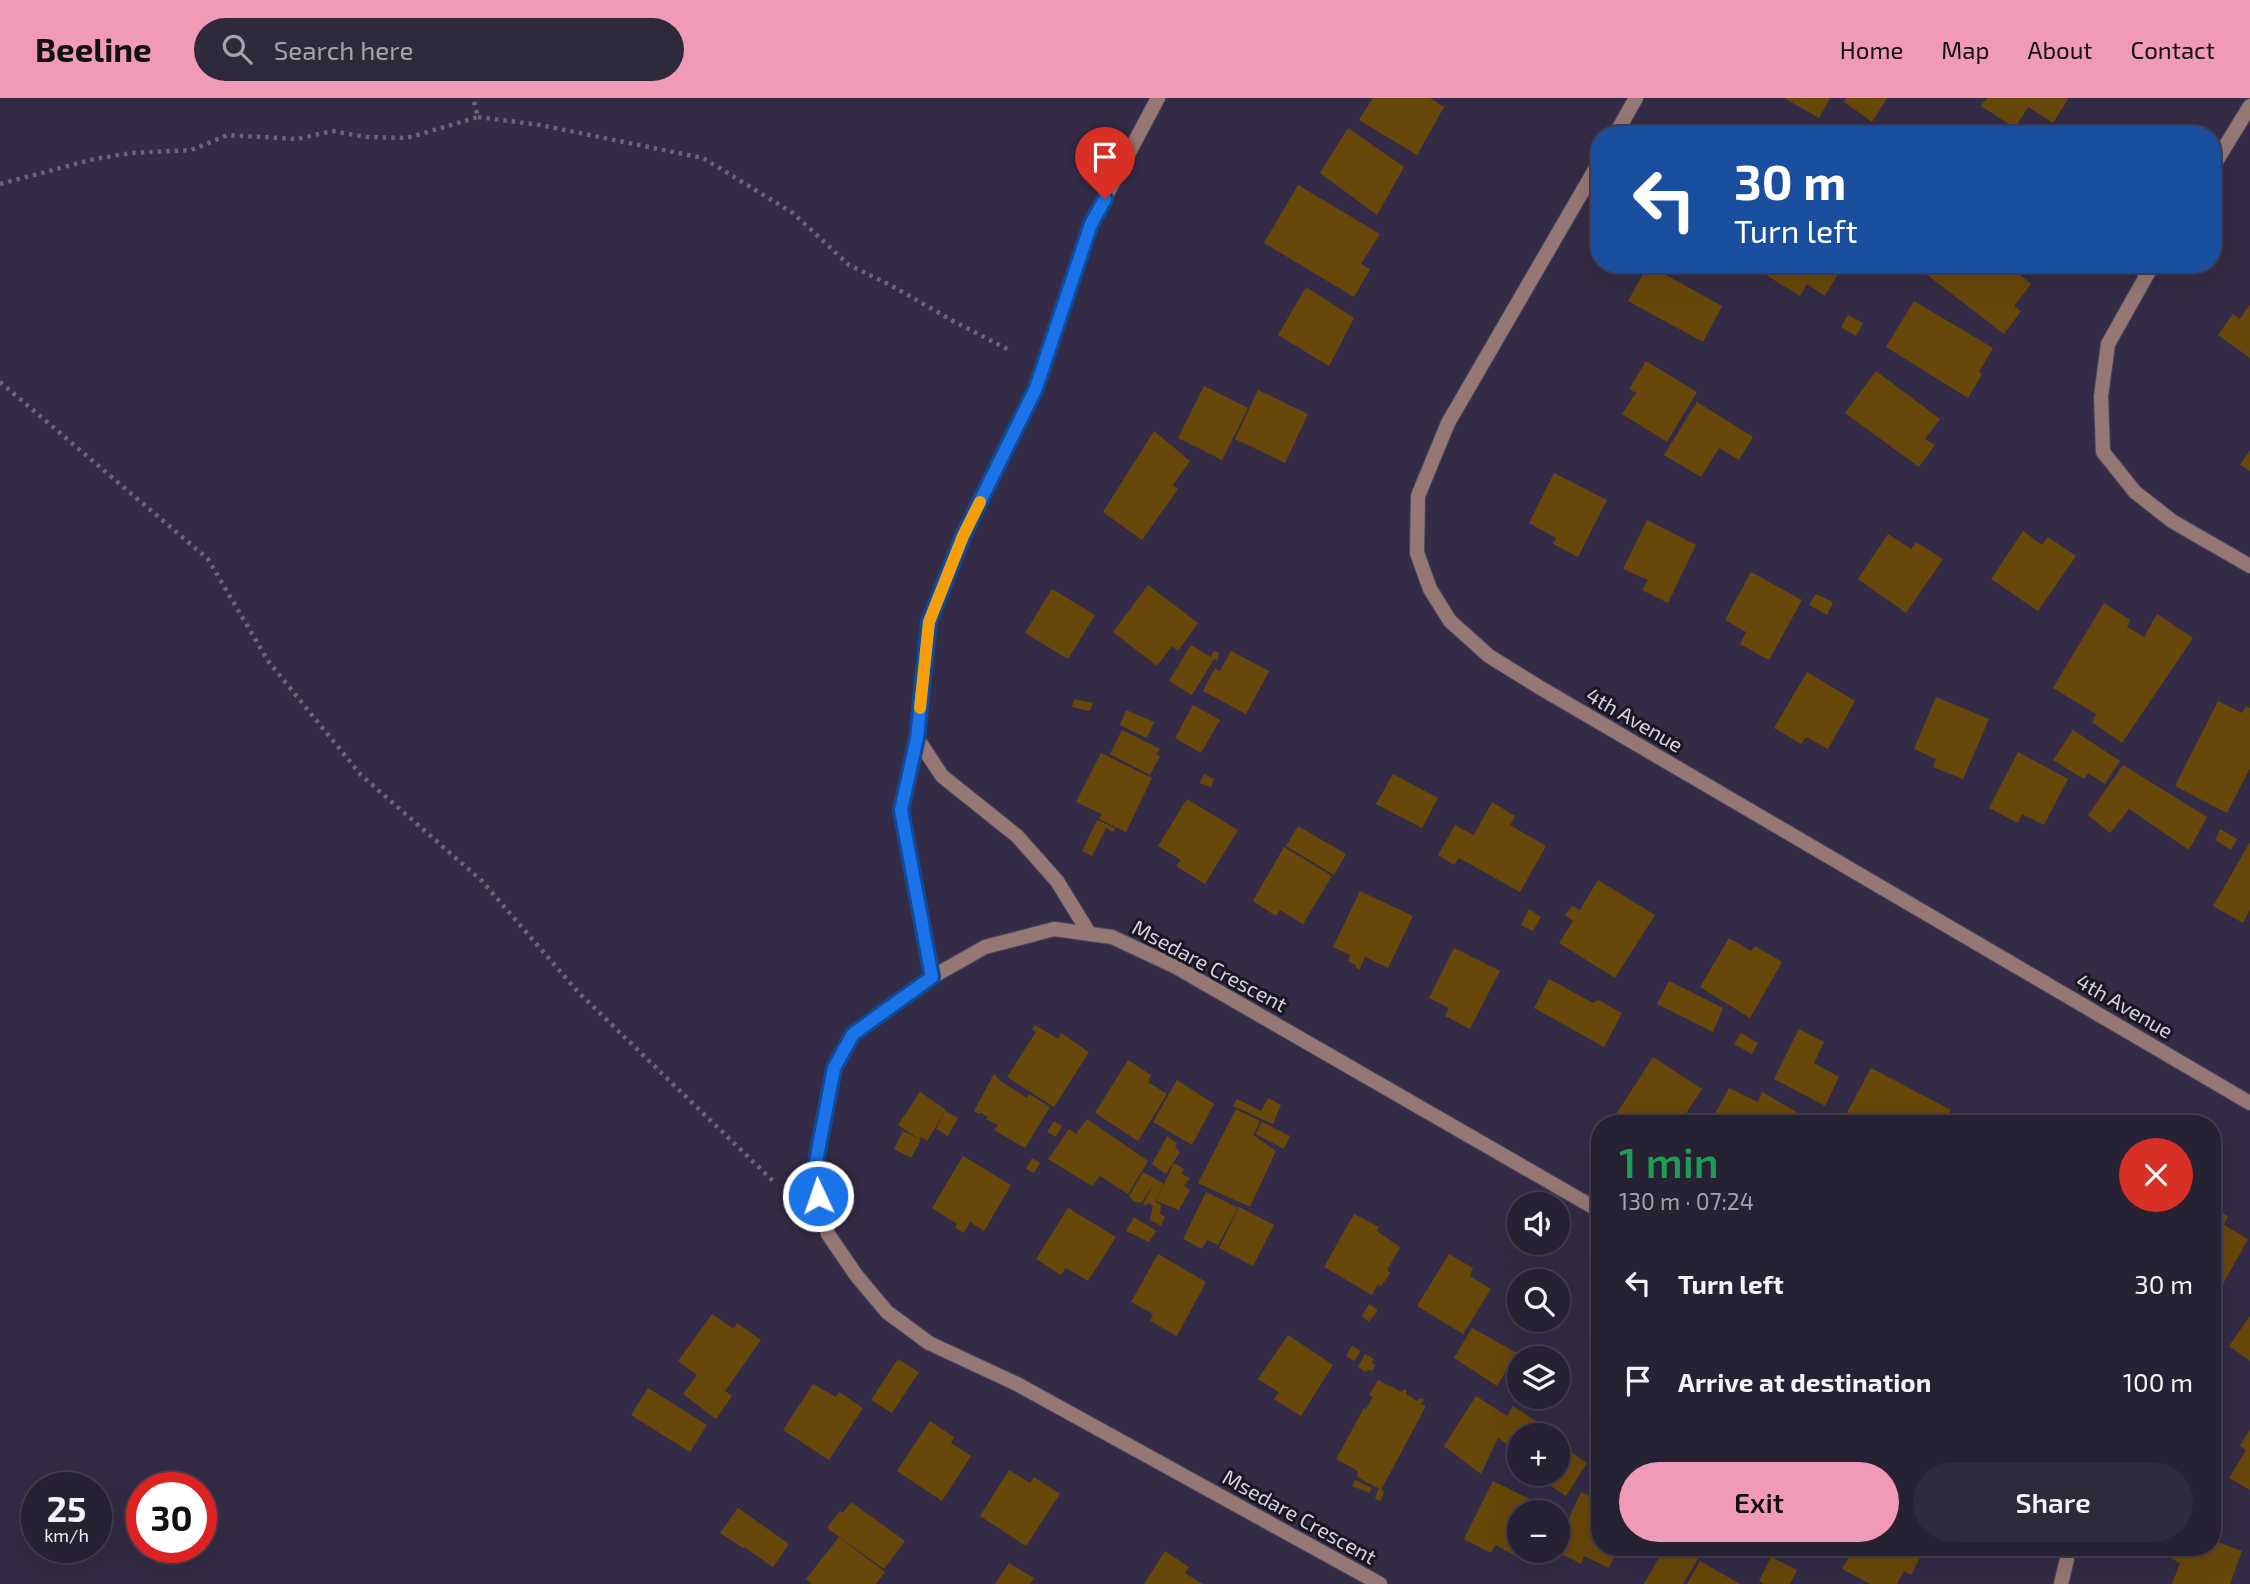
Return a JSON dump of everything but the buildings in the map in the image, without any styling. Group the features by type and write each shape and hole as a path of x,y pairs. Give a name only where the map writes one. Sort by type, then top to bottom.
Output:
{"street":[{"path":"932,977 901,810 917,738 929,622 963,536 1036,388 1091,224 1158,98"},
{"path":"1620,126 1636,98"},
{"path":"2221,153 2250,106"},
{"name":"4th Avenue","path":"1591,177 1448,423 1418,496 1417,553 1430,589 1450,621 1489,656 1539,687 2250,1103"},
{"path":"2148,273 2108,344 2101,396 2103,452 2135,492 2172,521 2250,566"},
{"path":"917,738 942,776 1017,836 1057,881 1089,933"},
{"name":"Msedare Crescent","path":"1380,1584 1017,1384 929,1343 887,1312 856,1276 828,1234 813,1177 834,1068 853,1034 932,977 985,947 1054,929 1112,937 1176,967 1591,1206"},
{"path":"2061,1584 2067,1556"}],"path":[{"path":"473,98 478,117"},
{"path":"0,184 94,159 132,153 191,150 228,135 297,139 332,131 366,137 407,138 478,117 540,125 703,158 793,213 849,265 1013,351 1035,382 1036,388"},
{"path":"0,382 208,559 268,661 360,775 482,881 578,992 778,1186"}],"slow traffic":[{"path":"920,708 929,622 963,536 980,502"}],"route":[{"path":"818,1196 813,1177 834,1068 853,1034 932,977 901,810 917,738 929,622 963,536 1036,388 1091,224 1105,199"}]}
